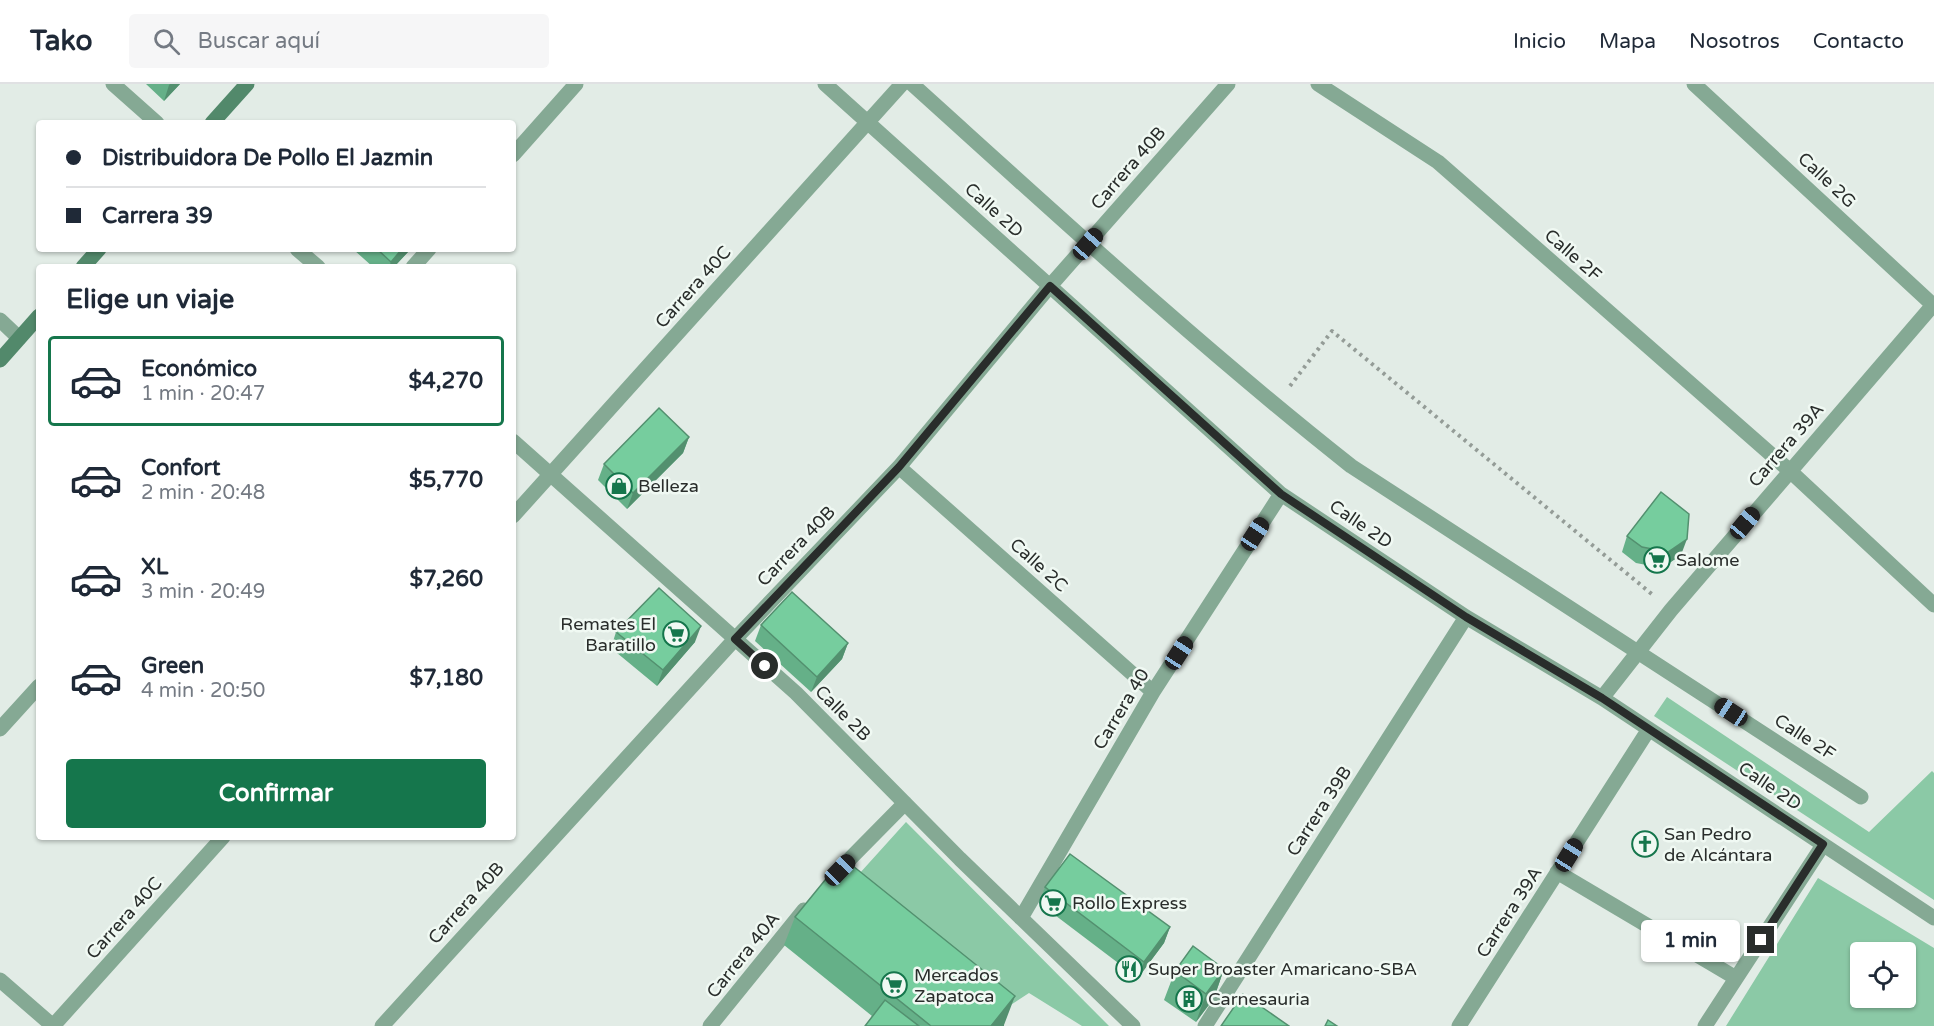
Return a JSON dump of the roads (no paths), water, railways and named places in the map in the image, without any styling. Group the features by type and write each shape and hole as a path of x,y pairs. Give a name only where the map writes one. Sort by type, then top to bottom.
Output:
{"street":[{"path":"113,84 154,120"},
{"path":"215,120 247,84"},
{"path":"516,152 576,84"},
{"name":"Calle 2D","path":"825,84 1281,494 1466,617 1602,698 1934,918"},
{"name":"Carrera 40C","path":"516,513 902,84"},
{"path":"912,84 1088,244 1275,405 1351,466 1639,651"},
{"name":"Carrera 40B","path":"382,1026 735,639 899,467 1050,286 1228,84"},
{"name":"Calle 2F","path":"1318,84 1438,162 1790,471"},
{"name":"Calle 2G","path":"1694,84 1933,305"},
{"path":"86,264 96,252"},
{"path":"300,252 314,264"},
{"path":"416,264 426,252"},
{"name":"Carrera 39A","path":"1602,698 1671,610 1933,305"},
{"path":"0,360 36,319"},
{"path":"0,320 20,338"},
{"name":"Calle 2B","path":"516,444 796,693 1021,918 1133,1026"},
{"name":"Calle 2C","path":"899,467 1153,692"},
{"path":"1790,471 1934,605"},
{"name":"Carrera 40","path":"1021,918 1153,692 1281,494"},
{"name":"Carrera 39B","path":"1204,1026 1466,617"},
{"name":"Calle 2F","path":"1639,651 1861,797"},
{"path":"0,729 36,689"},
{"name":"Carrera 39A","path":"1459,1026 1649,729"},
{"name":"Carrera 40A","path":"710,1026 820,891 905,803"},
{"name":"Carrera 40C","path":"53,1026 220,840"},
{"path":"1705,1026 1823,844"},
{"path":"1557,873 1736,978"},
{"path":"0,980 53,1026"}],"place":[{"name":"Belleza","path":"619,486"},
{"name":"Salome","path":"1657,560"},
{"name":"Remates El Baratillo","path":"676,634"},
{"name":"San Pedro de Alcántara","path":"1645,844"},
{"name":"Rollo Express","path":"1053,903"},
{"name":"Super Broaster Amaricano-SBA","path":"1129,969"},
{"name":"Mercados Zapatoca","path":"894,985"},
{"name":"Carnesauria","path":"1189,999"}]}
